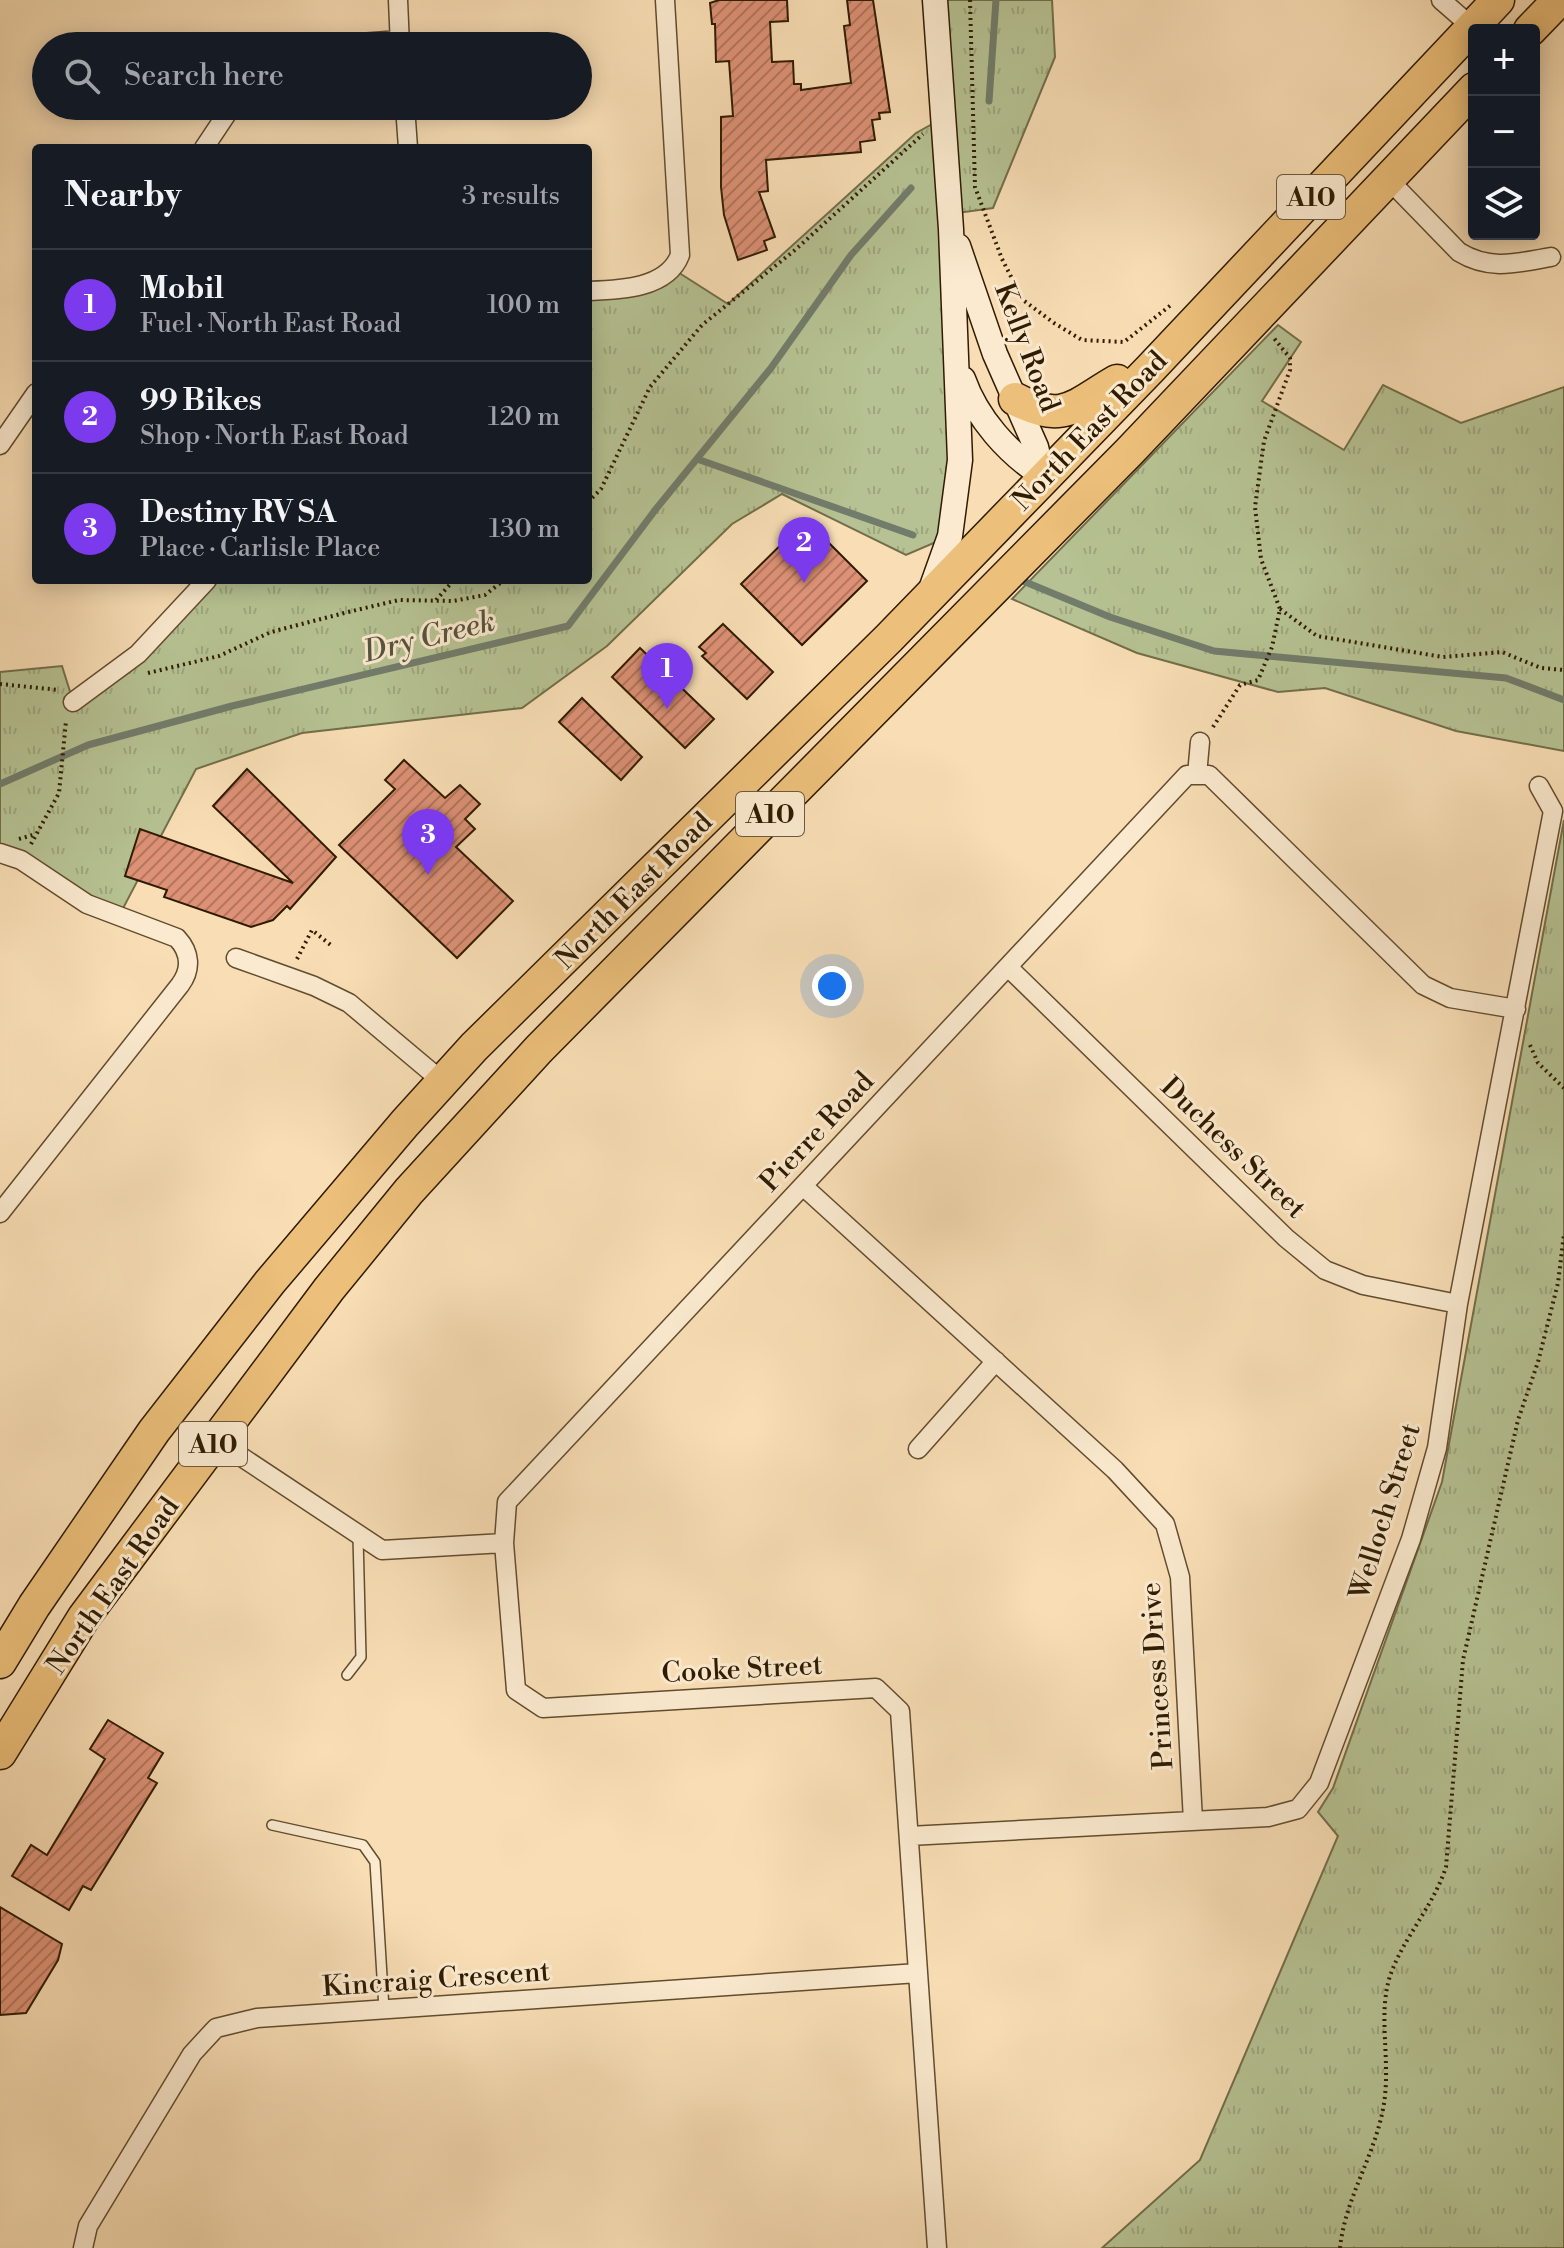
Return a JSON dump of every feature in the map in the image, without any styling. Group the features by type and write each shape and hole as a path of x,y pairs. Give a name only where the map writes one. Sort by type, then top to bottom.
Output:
{"highway":[{"name":"North East Road","path":"1482,24 1498,0"},
{"path":"1533,24 1559,0"},
{"name":"North East Road","path":"0,1662 34,1606 154,1431 270,1282 443,1082 889,638 930,592 1468,41"},
{"name":"North East Road","path":"0,1753 84,1617 329,1289 447,1149 512,1079 1129,452 1468,96"},
{"path":"1015,399 1035,410 1068,411 1122,378 1151,368"},
{"path":"1030,551 1043,476 1075,474 1129,452"},
{"path":"447,1149 451,1115 443,1082 475,1088 512,1079"}],"street":[{"path":"398,0 399,32"},
{"path":"592,290 647,283 673,269 680,255 665,0"},
{"name":"Kelly Road","path":"930,592 950,536 959,490 951,229 935,0"},
{"path":"1441,0 1468,24"},
{"path":"207,144 223,120"},
{"path":"406,120 408,144"},
{"path":"1388,179 1459,252 1473,261 1506,266 1551,257"},
{"name":"Kelly Road","path":"951,229 1036,447 1043,476"},
{"name":"Kelly Road","path":"955,353 973,402 989,426 1022,462 1043,476"},
{"path":"0,445 32,399"},
{"path":"75,703 138,654 203,584"},
{"path":"1200,742 1197,775 1209,775 1423,985 1450,998 1516,1009"},
{"name":"Pierre Road","path":"504,1543 507,1502 1187,775 1197,775"},
{"name":"Welloch Street","path":"909,1836 1268,1817 1298,1809 1319,1783 1411,1539 1437,1448 1458,1304 1553,811 1539,786"},
{"path":"0,853 21,860 87,904 177,938 189,964 180,985 0,1213"},
{"path":"236,958 314,986 349,1003 443,1082"},
{"name":"Duchess Street","path":"1008,967 1286,1238 1325,1270 1363,1285 1458,1304"},
{"name":"Princess Drive","path":"803,1186 1115,1470 1165,1524 1180,1577 1193,1821"},
{"path":"918,1449 996,1361"},
{"path":"216,1440 382,1550 504,1543"},
{"name":"Cooke Street","path":"504,1543 516,1690 543,1708 876,1688 900,1711 937,2248"},
{"name":"Kincraig Crescent","path":"83,2248 88,2226 112,2186 192,2054 216,2028 257,2018 918,1973"}],"lane":[{"path":"347,1675 361,1657 358,1536"},
{"path":"272,1825 363,1845 375,1862 384,2009"}],"path":[{"path":"970,0 970,98 975,187 1002,259 1023,300 1082,340 1124,342 1140,333 1182,296"},
{"path":"592,498 601,489 650,387 702,325 795,250 918,135 944,132"},
{"path":"1200,742 1211,736 1215,720 1240,685 1258,680 1272,647 1280,609 1261,559 1255,507 1264,441 1290,370 1290,358 1269,333"},
{"path":"436,600 450,584"},
{"path":"139,677 219,656 271,632 348,612 399,600 453,601 485,595 499,584"},
{"path":"1280,609 1317,636 1443,657 1502,652 1541,668 1564,670"},
{"path":"0,684 75,703 56,799 21,860"},
{"path":"297,959 312,930 332,946"},
{"path":"1532,1034 1529,1048 1538,1063 1564,1088"},
{"path":"1340,2248 1343,2219 1383,2110 1389,2063 1384,1999 1391,1972 1437,1895 1446,1867 1463,1660 1518,1420 1538,1362 1558,1283 1564,1234"}],"green space":[{"path":"935,0 1052,0 1055,57 993,208 950,214 950,536 906,555 782,494 732,524 607,646 522,708 302,733 196,769 118,918 0,853 0,672 62,666 73,701 203,584 592,584 592,290 673,269 728,304 916,133 943,118"},
{"path":"1278,325 1301,342 1262,401 1344,450 1383,385 1461,423 1564,387 1564,751 1456,731 1325,688 1278,692 1137,653 1012,599"},
{"path":"1564,820 1564,2248 1102,2248 1200,2160 1338,1836 1318,1812 1333,1788 1442,1482"}],"building":[{"path":"719,0 787,0 788,21 770,22 772,62 793,61 794,84 801,84 801,90 851,83 844,26 850,25 847,0 873,0 890,112 879,113 880,119 872,120 875,140 860,142 861,152 766,160 768,191 759,192 775,237 764,241 767,250 738,260 724,215 721,187 721,117 733,116 729,61 716,62 715,24 712,24 710,3"},
{"path":"806,520 867,581 802,645 741,584"},
{"path":"723,624 773,672 747,699 702,656 706,653 699,647"},
{"path":"640,648 714,719 685,748 612,677"},
{"path":"582,698 642,757 621,780 559,722"},
{"path":"404,760 445,798 460,785 480,804 465,819 475,829 456,847 513,901 457,958 339,845 395,789 385,780"},
{"path":"247,769 336,857 290,909 287,906 273,920 251,927 164,897 167,890 125,876 140,829 293,883 213,806"},
{"path":"108,1720 163,1753 148,1778 157,1783 91,1890 83,1886 69,1910 12,1876 31,1845 47,1855 105,1759 90,1749"},
{"path":"0,1907 62,1944 58,1960 26,2013 0,2015"}],"waterway":[{"name":"Dry Creek","path":"989,101 996,0"},
{"name":"Dry Creek","path":"0,784 88,745 232,706 568,626 656,509 771,368 851,255 911,188"},
{"path":"697,459 913,535"},
{"path":"1023,581 1110,617 1214,651 1506,678 1564,700"}],"place":[{"name":"99 Bikes","path":"804,583"},
{"name":"Mobil","path":"667,709"},
{"name":"Destiny RV SA","path":"428,875"}]}
